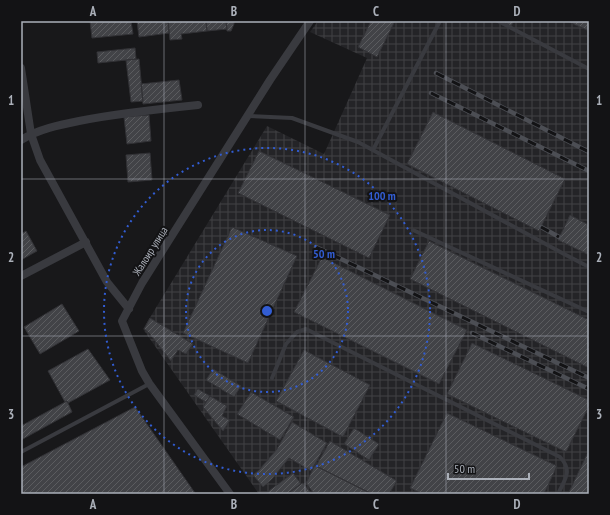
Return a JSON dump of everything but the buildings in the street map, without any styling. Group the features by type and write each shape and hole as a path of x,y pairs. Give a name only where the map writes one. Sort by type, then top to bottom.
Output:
{"street":[{"name":"Жалоир улица","path":"230,494 149,383 142,370 122,321 142,283 306,23"},
{"path":"21,68 31,134 40,160 107,282 129,309"},
{"path":"21,140 31,134 54,126 112,114 198,105"},
{"path":"21,276 86,242"}],"lane":[{"path":"373,150 440,21"},
{"path":"498,21 589,69"},
{"path":"248,116 292,118 358,142 589,267"},
{"path":"413,230 589,312"},
{"path":"272,378 286,344 297,332 306,329 560,457 566,463 568,472 558,494"},
{"path":"21,452 149,383"}],"shaded area":[{"path":"318,21 589,21 589,494 259,494 143,329 267,126 324,154 367,58 310,32"}],"railway":[{"path":"436,73 589,152"},
{"path":"431,93 589,171"},
{"path":"541,227 559,237"},
{"path":"316,247 589,378"},
{"path":"472,333 589,389"}]}
